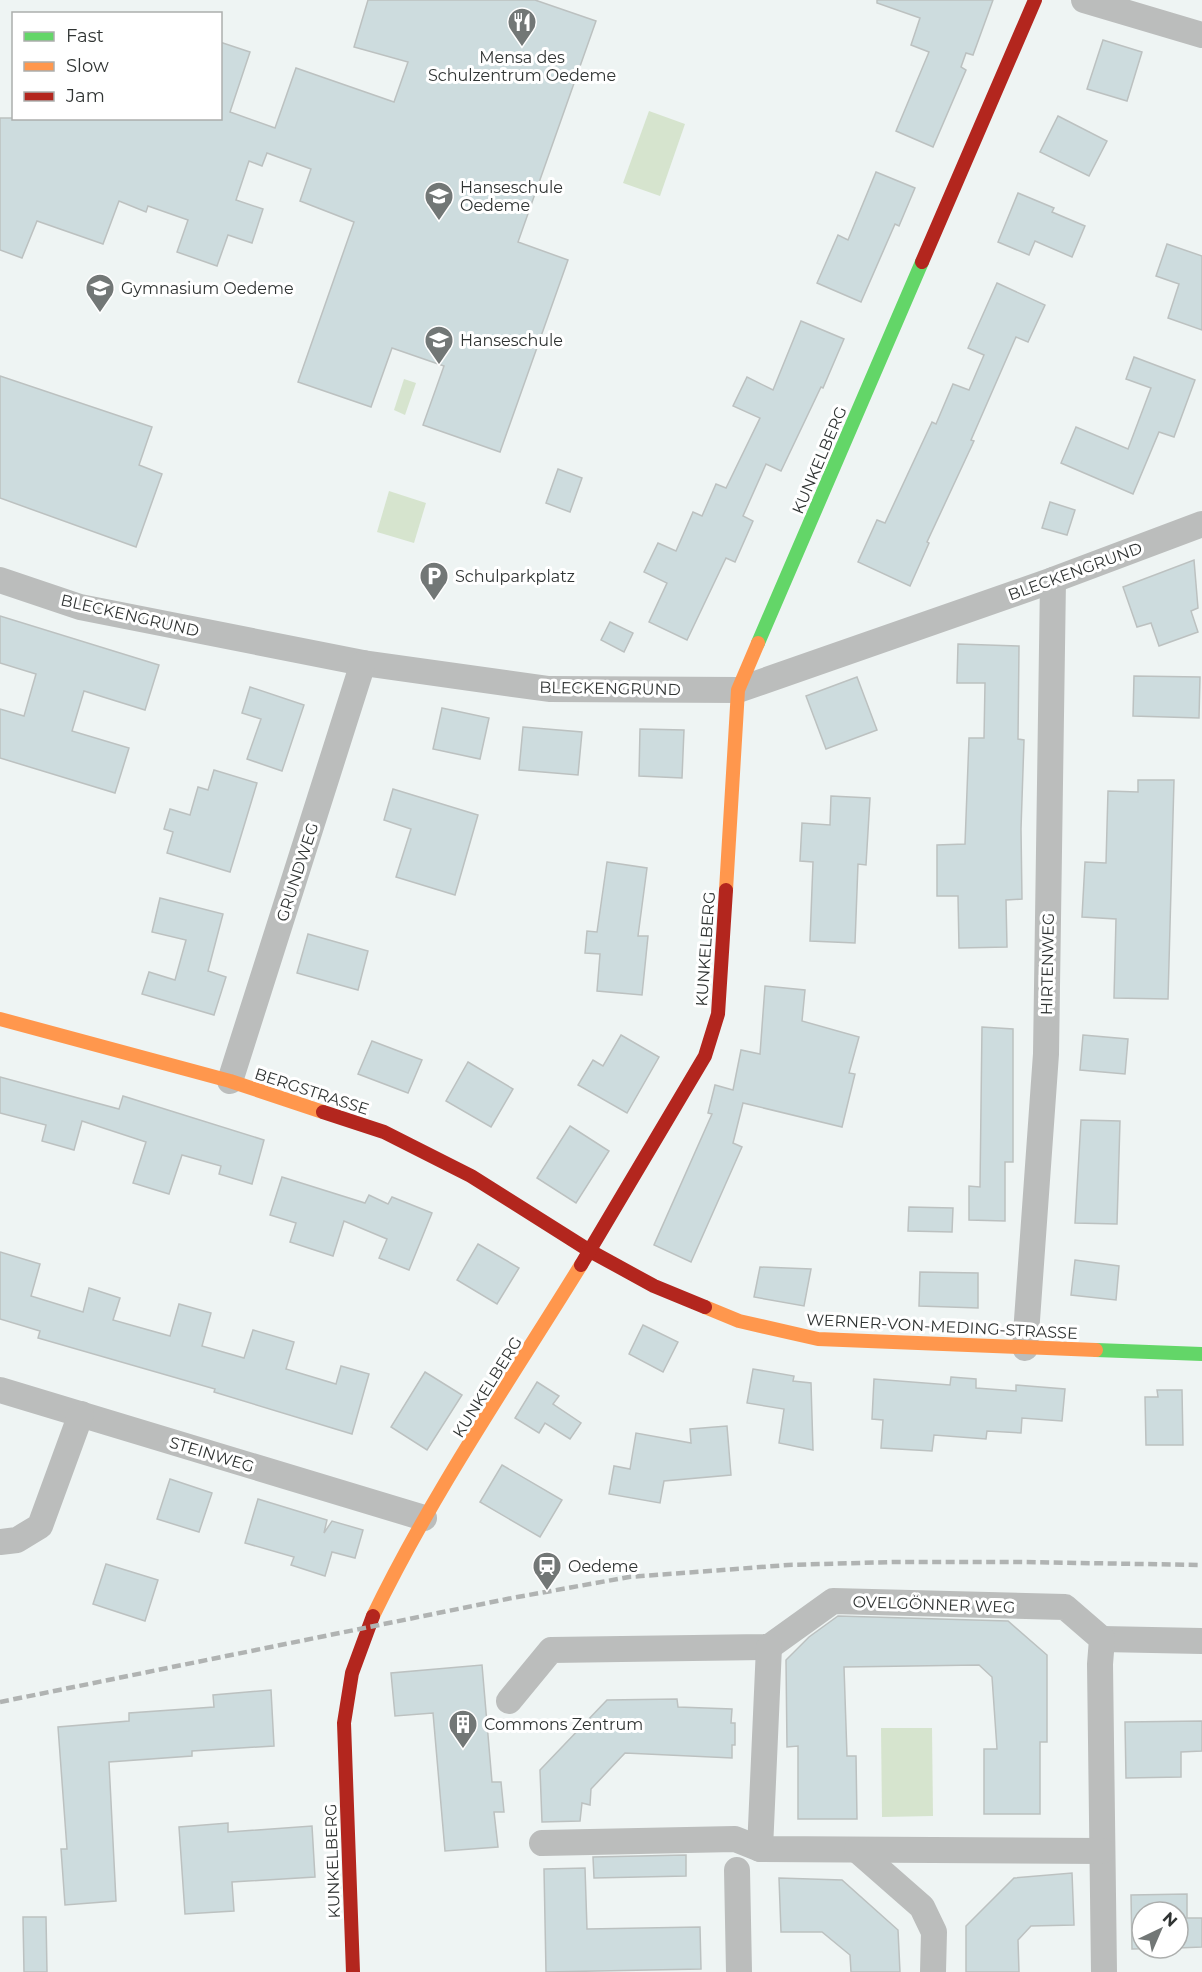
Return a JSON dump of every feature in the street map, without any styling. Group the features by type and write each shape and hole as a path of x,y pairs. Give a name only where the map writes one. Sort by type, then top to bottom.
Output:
{"street":[{"name":"KUNKELBERG","path":"353,1972 344,1723 352,1673 368,1626 424,1518 590,1251 705,1056 718,1014 738,690 1035,0"},
{"path":"1084,0 1202,35"},
{"name":"BLECKENGRUND","path":"0,580 81,607 363,663 549,689 738,690 1053,580 1202,524"},
{"name":"HIRTENWEG","path":"1025,1348 1046,1054 1053,580"},
{"name":"GRUNDWEG","path":"230,1081 363,663"},
{"name":"BERGSTRASSE","path":"0,1019 230,1081 384,1132 471,1176 590,1251"},
{"name":"WERNER-VON-MEDING-STRASSE","path":"590,1251 654,1286 739,1321 818,1339 1202,1354"},
{"name":"STEINWEG","path":"0,1390 424,1518"},
{"path":"0,1542 17,1540 40,1526 81,1414"},
{"name":"OVELGÖNNER WEG","path":"769,1647 833,1601 1065,1607 1102,1639"},
{"path":"1104,1972 1100,1664 1102,1639 1202,1641"},
{"path":"509,1701 550,1650 769,1647 760,1849"},
{"path":"542,1843 735,1839 760,1849 1102,1851"},
{"path":"857,1850 922,1907 934,1932 933,1972"},
{"path":"737,1870 739,1972"}],"green space":[{"path":"649,111 685,124 660,196 623,183"},
{"path":"404,379 416,383 405,415 394,410"},
{"path":"389,491 426,503 414,543 377,532"},
{"path":"881,1728 932,1728 933,1816 882,1817"}],"building":[{"name":"Hanseschule Oedeme","path":"368,0 535,0 596,21 518,242 568,260 500,452 423,425 444,366 392,348 371,407 298,382 354,222 300,201 311,169 267,153 262,166 249,161 236,200 263,209 252,243 228,235 217,266 177,252 188,220 148,206 146,212 119,201 103,244 37,221 22,258 0,250 0,118 12,118 12,120 222,120 222,43 250,52 230,112 275,128 296,68 394,102 408,62 354,47"},
{"path":"877,0 993,0 973,55 966,53 961,67 966,70 933,147 896,131 929,52 911,45 920,18 877,3"},
{"path":"1103,40 1142,52 1127,101 1087,89"},
{"path":"1058,116 1107,141 1089,176 1040,152"},
{"path":"876,172 915,188 899,226 895,224 861,302 817,283 838,235 848,240"},
{"path":"1018,193 1054,208 1052,212 1085,226 1072,257 1035,241 1029,255 998,242"},
{"path":"1167,244 1202,256 1202,330 1168,318 1179,284 1156,276"},
{"path":"997,283 1045,305 1028,342 1016,337 971,440 974,441 927,542 929,543 910,586 858,562 877,520 885,523 932,422 936,424 953,384 969,390 984,355 968,348"},
{"path":"801,321 844,339 823,388 821,387 781,471 766,464 743,516 753,521 735,562 726,558 687,640 649,622 667,583 644,572 658,543 676,551 693,512 702,516 716,484 726,488 760,418 733,406 747,377 773,390"},
{"path":"1134,357 1195,380 1174,437 1159,432 1133,494 1061,463 1076,427 1128,449 1151,388 1126,379"},
{"path":"0,376 152,427 139,465 162,474 136,547 0,498"},
{"path":"558,469 582,478 570,512 546,503"},
{"path":"1050,502 1075,510 1067,535 1042,528"},
{"path":"1194,560 1198,608 1191,611 1198,632 1159,646 1151,623 1137,627 1123,587"},
{"path":"0,616 159,665 145,710 84,691 72,731 129,748 115,793 0,758 0,709 24,716 36,674 0,663"},
{"path":"610,622 633,633 624,652 601,640"},
{"path":"958,644 1019,646 1018,739 1024,740 1021,829 1022,899 1006,900 1007,947 959,948 958,896 937,896 937,845 965,844 969,738 984,738 985,683 957,683"},
{"path":"1134,676 1200,677 1199,718 1133,716"},
{"path":"857,677 877,730 826,749 806,696"},
{"path":"250,687 304,705 282,771 247,759 261,719 242,713"},
{"path":"442,708 489,718 480,759 433,749"},
{"path":"523,727 582,732 578,775 519,770"},
{"path":"640,729 684,730 682,778 639,776"},
{"path":"214,770 257,783 230,872 167,853 173,832 164,829 170,809 190,815 198,787 208,790"},
{"path":"1138,780 1174,780 1168,999 1114,998 1116,919 1082,917 1085,862 1106,863 1108,791 1138,792"},
{"path":"393,789 478,815 455,895 396,877 411,829 384,820"},
{"path":"831,796 870,798 866,865 858,864 855,943 810,941 813,862 800,861 802,823 830,825"},
{"path":"607,862 647,868 638,936 648,936 642,995 597,991 600,954 585,953 587,931 597,932"},
{"path":"160,898 223,914 208,971 226,977 214,1015 142,994 149,972 175,980 186,940 152,932"},
{"path":"308,934 368,951 358,990 297,973"},
{"path":"765,986 805,990 802,1021 859,1037 849,1073 855,1074 842,1127 743,1103 733,1143 742,1147 691,1262 654,1245 712,1114 708,1113 715,1085 733,1090 741,1050 760,1054"},
{"path":"982,1027 1013,1029 1013,1162 1005,1162 1005,1221 969,1220 969,1186 980,1187"},
{"path":"621,1035 659,1057 627,1113 578,1085 593,1060 603,1066"},
{"path":"1083,1035 1128,1039 1125,1074 1080,1070"},
{"path":"372,1041 422,1060 408,1093 358,1074"},
{"path":"468,1062 513,1089 491,1127 446,1101"},
{"path":"0,1077 119,1109 123,1096 264,1140 252,1184 219,1174 221,1166 182,1155 169,1194 133,1183 146,1142 82,1121 74,1150 42,1141 46,1125 0,1113"},
{"path":"1081,1120 1120,1121 1117,1224 1075,1223"},
{"path":"570,1126 609,1151 576,1203 537,1178"},
{"path":"282,1177 365,1203 369,1195 388,1204 392,1197 432,1213 409,1270 379,1258 387,1239 344,1221 333,1256 290,1242 296,1223 270,1215"},
{"path":"909,1207 953,1208 952,1232 908,1231"},
{"path":"478,1244 519,1268 497,1304 457,1280"},
{"path":"0,1252 40,1264 31,1296 83,1312 89,1288 120,1298 113,1320 170,1336 179,1304 211,1313 202,1346 244,1358 253,1330 294,1342 286,1369 336,1384 341,1366 369,1374 352,1434 214,1392 215,1389 38,1338 40,1331 0,1319"},
{"path":"1075,1260 1119,1266 1116,1300 1071,1295"},
{"path":"760,1267 811,1269 804,1306 754,1297"},
{"path":"920,1272 978,1273 978,1308 919,1306"},
{"path":"643,1325 678,1342 663,1372 629,1354"},
{"path":"753,1369 794,1376 793,1381 811,1383 813,1450 779,1443 784,1409 747,1403"},
{"path":"425,1372 462,1395 427,1450 391,1427"},
{"path":"951,1377 976,1379 976,1388 1016,1391 1016,1385 1065,1389 1062,1421 1022,1418 1021,1433 987,1431 986,1439 934,1435 932,1451 881,1448 883,1420 872,1419 874,1379 950,1385"},
{"path":"537,1382 559,1396 553,1404 581,1423 570,1439 545,1423 539,1433 515,1418"},
{"path":"1157,1390 1182,1390 1183,1445 1146,1445 1145,1397 1158,1397"},
{"path":"727,1426 731,1475 664,1481 660,1503 609,1494 614,1466 630,1469 636,1433 691,1443 690,1429"},
{"path":"502,1465 562,1500 540,1537 480,1502"},
{"path":"170,1479 212,1493 199,1532 157,1519"},
{"path":"258,1499 327,1520 324,1533 332,1521 363,1530 355,1558 332,1552 325,1576 291,1565 294,1557 245,1543"},
{"path":"106,1564 158,1580 145,1621 93,1604"},
{"path":"838,1616 1008,1621 1047,1655 1047,1742 1040,1742 1040,1814 984,1814 984,1749 997,1749 992,1677 979,1665 844,1667 847,1756 856,1756 857,1819 798,1819 798,1746 787,1747 786,1660 809,1637"},
{"name":"Commons Zentrum","path":"482,1665 492,1782 501,1782 504,1812 494,1812 498,1847 445,1851 433,1713 395,1716 391,1673"},
{"path":"271,1690 274,1746 192,1751 192,1756 109,1762 116,1901 65,1905 61,1849 67,1849 58,1727 129,1721 129,1713 214,1707 213,1695"},
{"path":"677,1699 678,1707 732,1709 731,1723 735,1723 735,1745 732,1745 732,1758 625,1753 591,1789 590,1805 582,1803 580,1821 542,1822 540,1770 607,1700"},
{"path":"1202,1721 1202,1751 1181,1752 1181,1777 1126,1778 1125,1722"},
{"path":"228,1823 228,1832 312,1826 315,1877 232,1882 234,1911 185,1914 179,1827"},
{"path":"686,1855 686,1876 594,1878 593,1857"},
{"path":"585,1868 587,1929 700,1927 701,1969 546,1972 544,1869"},
{"path":"1072,1873 1074,1925 1031,1926 1018,1940 1019,1972 966,1972 966,1926 1014,1878"},
{"path":"779,1878 842,1880 898,1930 900,1972 851,1972 850,1955 822,1932 781,1932"},
{"path":"1187,1894 1187,1900 1131,1900 1131,1895"},
{"path":"23,1917 46,1917 47,1972 24,1972"},
{"path":"1190,1918 1202,1918 1202,1947 1190,1948"}],"railway":[{"path":"0,1702 512,1598 629,1577 788,1565 895,1562 1202,1565"}],"traffic: fast":[{"path":"758,643 922,262"},
{"path":"1096,1350 1202,1354"}],"traffic: slow":[{"path":"726,890 738,690 758,643"},
{"path":"0,1019 230,1081 323,1112"},
{"path":"373,1616 446,1482 581,1265"},
{"path":"705,1307 739,1321 818,1339 1096,1350"}],"traffic: jam":[{"path":"922,262 1035,0"},
{"path":"581,1265 705,1056 718,1014 726,890"},
{"path":"323,1112 384,1132 471,1176 590,1251 654,1286 705,1307"},
{"path":"353,1972 344,1723 352,1673 373,1616"}],"place":[{"name":"Mensa des Schulzentrum Oedeme","path":"522,48"},
{"name":"Hanseschule Oedeme","path":"439,222"},
{"name":"Gymnasium Oedeme","path":"100,314"},
{"name":"Hanseschule","path":"439,366"},
{"name":"Schulparkplatz","path":"434,602"},
{"name":"Oedeme","path":"547,1592"},
{"name":"Commons Zentrum","path":"463,1750"}]}
